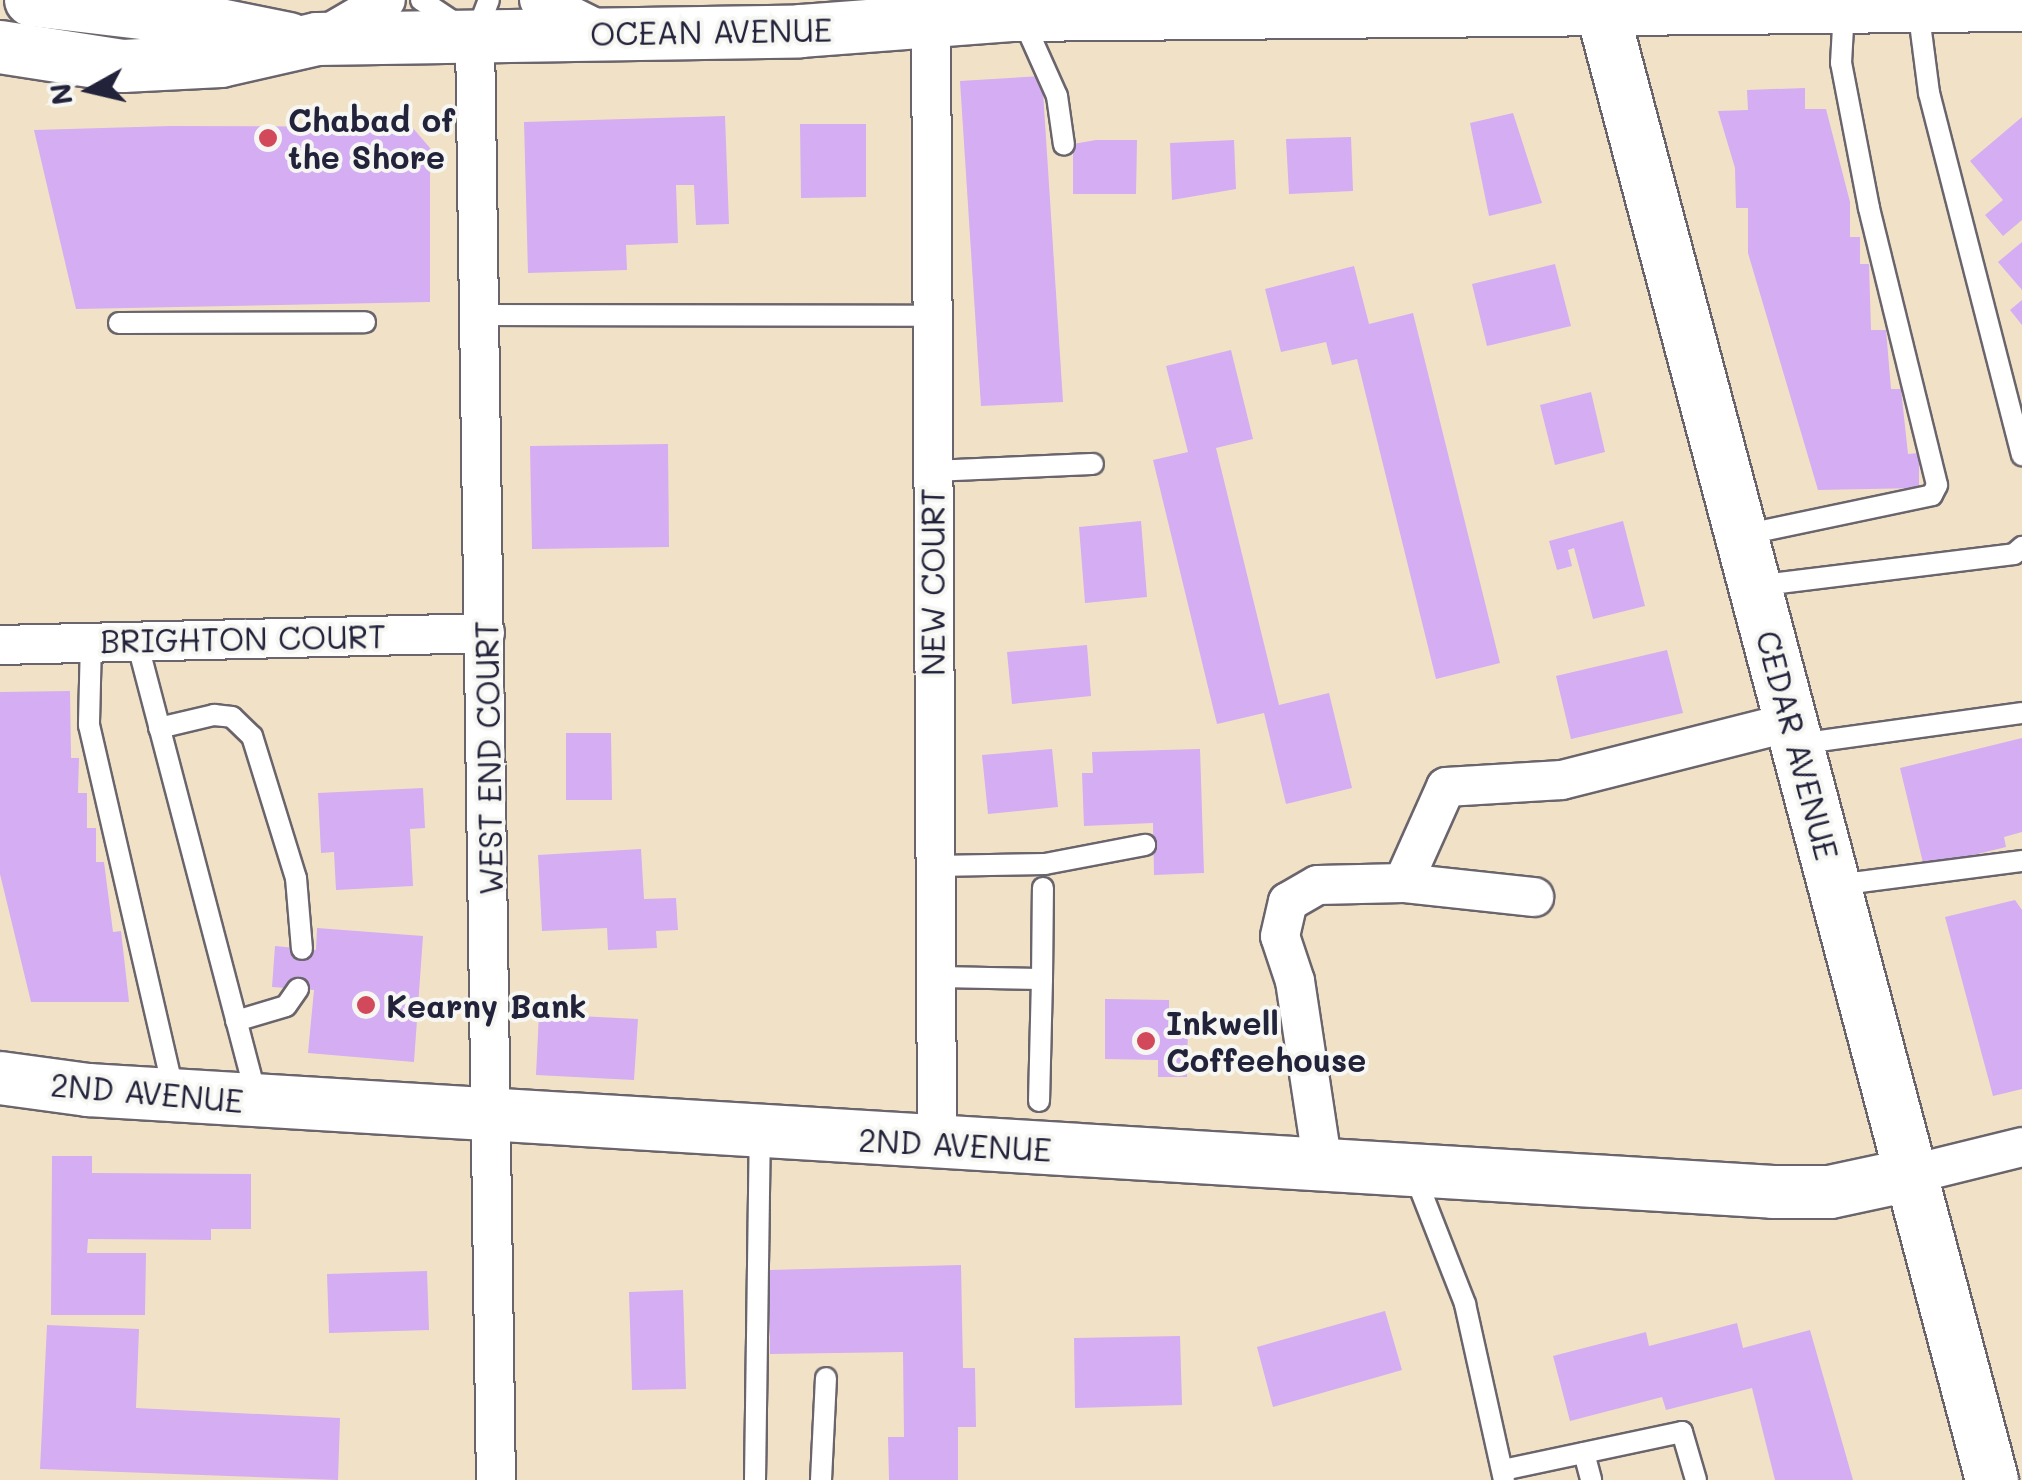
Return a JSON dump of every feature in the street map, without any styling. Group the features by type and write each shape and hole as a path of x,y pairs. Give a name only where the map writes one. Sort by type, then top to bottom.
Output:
{"main road":[{"path":"31,0 184,18 309,41"},
{"name":"OCEAN AVENUE","path":"309,41 482,18 614,34 931,22 1147,8 1490,5 1602,10 2022,6"},
{"name":"CEDAR AVENUE","path":"1602,10 1992,1480"},
{"path":"0,73 221,61 309,41"},
{"path":"0,46 123,66"},
{"name":"2ND AVENUE","path":"0,1078 174,1096 1773,1192 1830,1192 1909,1175"}],"street":[{"path":"309,41 386,0"},
{"path":"539,0 563,16 614,34"},
{"name":"WEST END COURT","path":"482,18 479,315 494,1116 496,1480"},
{"name":"NEW COURT","path":"931,22 937,1142"},
{"name":"BRIGHTON COURT","path":"0,645 136,638 486,633"},
{"path":"1403,884 1446,787 1562,780 1795,733"},
{"path":"1323,1166 1295,981 1280,936 1288,902 1318,885 1403,884 1534,897"},
{"path":"1909,1175 2022,1147"}],"lane":[{"path":"421,0 482,18"},
{"path":"1918,6 1929,93 2022,455"},
{"path":"1742,536 1932,495 1937,485 1869,208 1841,63 1844,7"},
{"path":"1020,16 1057,96 1064,145"},
{"path":"479,315 930,316"},
{"path":"119,324 365,322"},
{"path":"931,470 1093,464"},
{"path":"1755,586 2014,554 2022,546"},
{"path":"136,638 257,1101"},
{"path":"91,641 89,725 174,1096"},
{"path":"1795,733 2022,712"},
{"path":"159,728 214,715 232,717 252,736 296,878 302,948"},
{"path":"935,866 1045,864 1146,844"},
{"path":"1835,885 2022,860"},
{"path":"1039,1101 1043,888"},
{"path":"937,978 1042,979"},
{"path":"236,1022 286,1006 298,989"},
{"path":"755,1480 760,1133"},
{"path":"1413,1172 1465,1304 1504,1475 1682,1432 1696,1480"},
{"path":"821,1480 826,1378"},
{"path":"1584,1453 1592,1480"}],"building":[{"path":"1042,76 1063,402 981,406 960,81"},
{"path":"1805,88 1805,109 1826,109 1850,202 1850,237 1860,237 1860,264 1869,264 1871,330 1886,330 1891,389 1901,389 1908,454 1919,453 1919,488 1818,490 1748,253 1748,208 1736,208 1735,168 1718,111 1748,110 1747,90"},
{"path":"1513,113 1542,203 1489,216 1470,123"},
{"path":"725,116 729,224 696,225 694,185 676,185 678,243 626,245 627,270 528,273 524,122"},
{"path":"2022,117 2022,220 2003,236 1985,215 2003,200 1970,161"},
{"path":"800,124 866,124 866,197 801,198"},
{"path":"412,127 430,148 430,302 76,309 34,130"},
{"path":"1351,137 1353,191 1289,194 1286,139"},
{"path":"1137,140 1136,194 1073,194 1073,144"},
{"path":"1234,140 1236,189 1172,200 1170,143"},
{"path":"2022,242 2022,290 1998,262"},
{"path":"1555,264 1571,326 1487,346 1472,284"},
{"path":"1354,266 1369,324 1413,313 1500,663 1436,679 1357,359 1332,365 1326,342 1281,352 1265,289"},
{"path":"2022,300 2022,325 2010,310"},
{"path":"1231,350 1253,439 1216,448 1279,705 1329,693 1352,788 1286,804 1264,713 1217,724 1153,460 1188,452 1166,366"},
{"path":"1591,392 1605,452 1555,465 1540,405"},
{"path":"668,444 669,547 532,549 530,446"},
{"path":"1141,521 1147,597 1085,603 1079,527"},
{"path":"1623,521 1645,606 1593,619 1574,548 1568,550 1572,566 1557,570 1549,541"},
{"path":"1087,645 1091,696 1012,704 1007,652"},
{"path":"1667,650 1683,713 1571,739 1556,676"},
{"path":"70,691 71,758 79,758 78,793 87,793 87,828 96,828 96,862 104,862 113,932 121,931 129,1002 31,1002 0,874 0,692"},
{"path":"566,733 611,733 612,800 566,800"},
{"path":"2022,738 2022,832 2004,837 2006,847 1924,867 1900,768"},
{"path":"1052,749 1058,807 988,814 982,755"},
{"path":"1200,749 1204,873 1154,875 1153,823 1084,826 1082,773 1093,773 1092,752"},
{"path":"423,788 425,828 410,829 413,886 336,890 334,852 321,853 318,793"},
{"path":"641,849 644,899 676,898 678,930 656,931 657,948 608,950 607,928 542,931 538,855"},
{"path":"2015,900 2022,910 2022,1089 1993,1096 1945,917"},
{"name":"Kearny Bank","path":"317,928 423,936 414,1062 308,1053 314,990 272,987 275,946 316,950"},
{"name":"Inkwell Coffeehouse","path":"1105,999 1169,1000 1169,1024 1188,1024 1187,1077 1158,1077 1158,1060 1105,1059"},
{"path":"539,1014 638,1019 634,1080 536,1075"},
{"path":"52,1156 92,1156 92,1173 251,1174 251,1229 211,1229 211,1240 88,1239 87,1253 146,1253 145,1315 51,1315"},
{"path":"961,1265 963,1368 975,1368 976,1427 958,1427 958,1480 889,1480 888,1437 904,1437 903,1352 770,1354 769,1270"},
{"path":"427,1271 429,1330 329,1333 327,1274"},
{"path":"683,1290 686,1389 632,1390 629,1292"},
{"path":"1385,1311 1402,1370 1273,1407 1257,1347"},
{"path":"1737,1323 1743,1348 1810,1330 1853,1480 1775,1480 1752,1388 1666,1410 1662,1397 1570,1421 1553,1356 1646,1332 1649,1346"},
{"path":"47,1325 139,1329 136,1408 340,1418 338,1480 40,1469"},
{"path":"1180,1336 1182,1405 1075,1408 1074,1338"}],"place":[{"name":"Chabad of the Shore","path":"268,138"},
{"name":"Kearny Bank","path":"366,1005"},
{"name":"Inkwell Coffeehouse","path":"1146,1041"}]}
